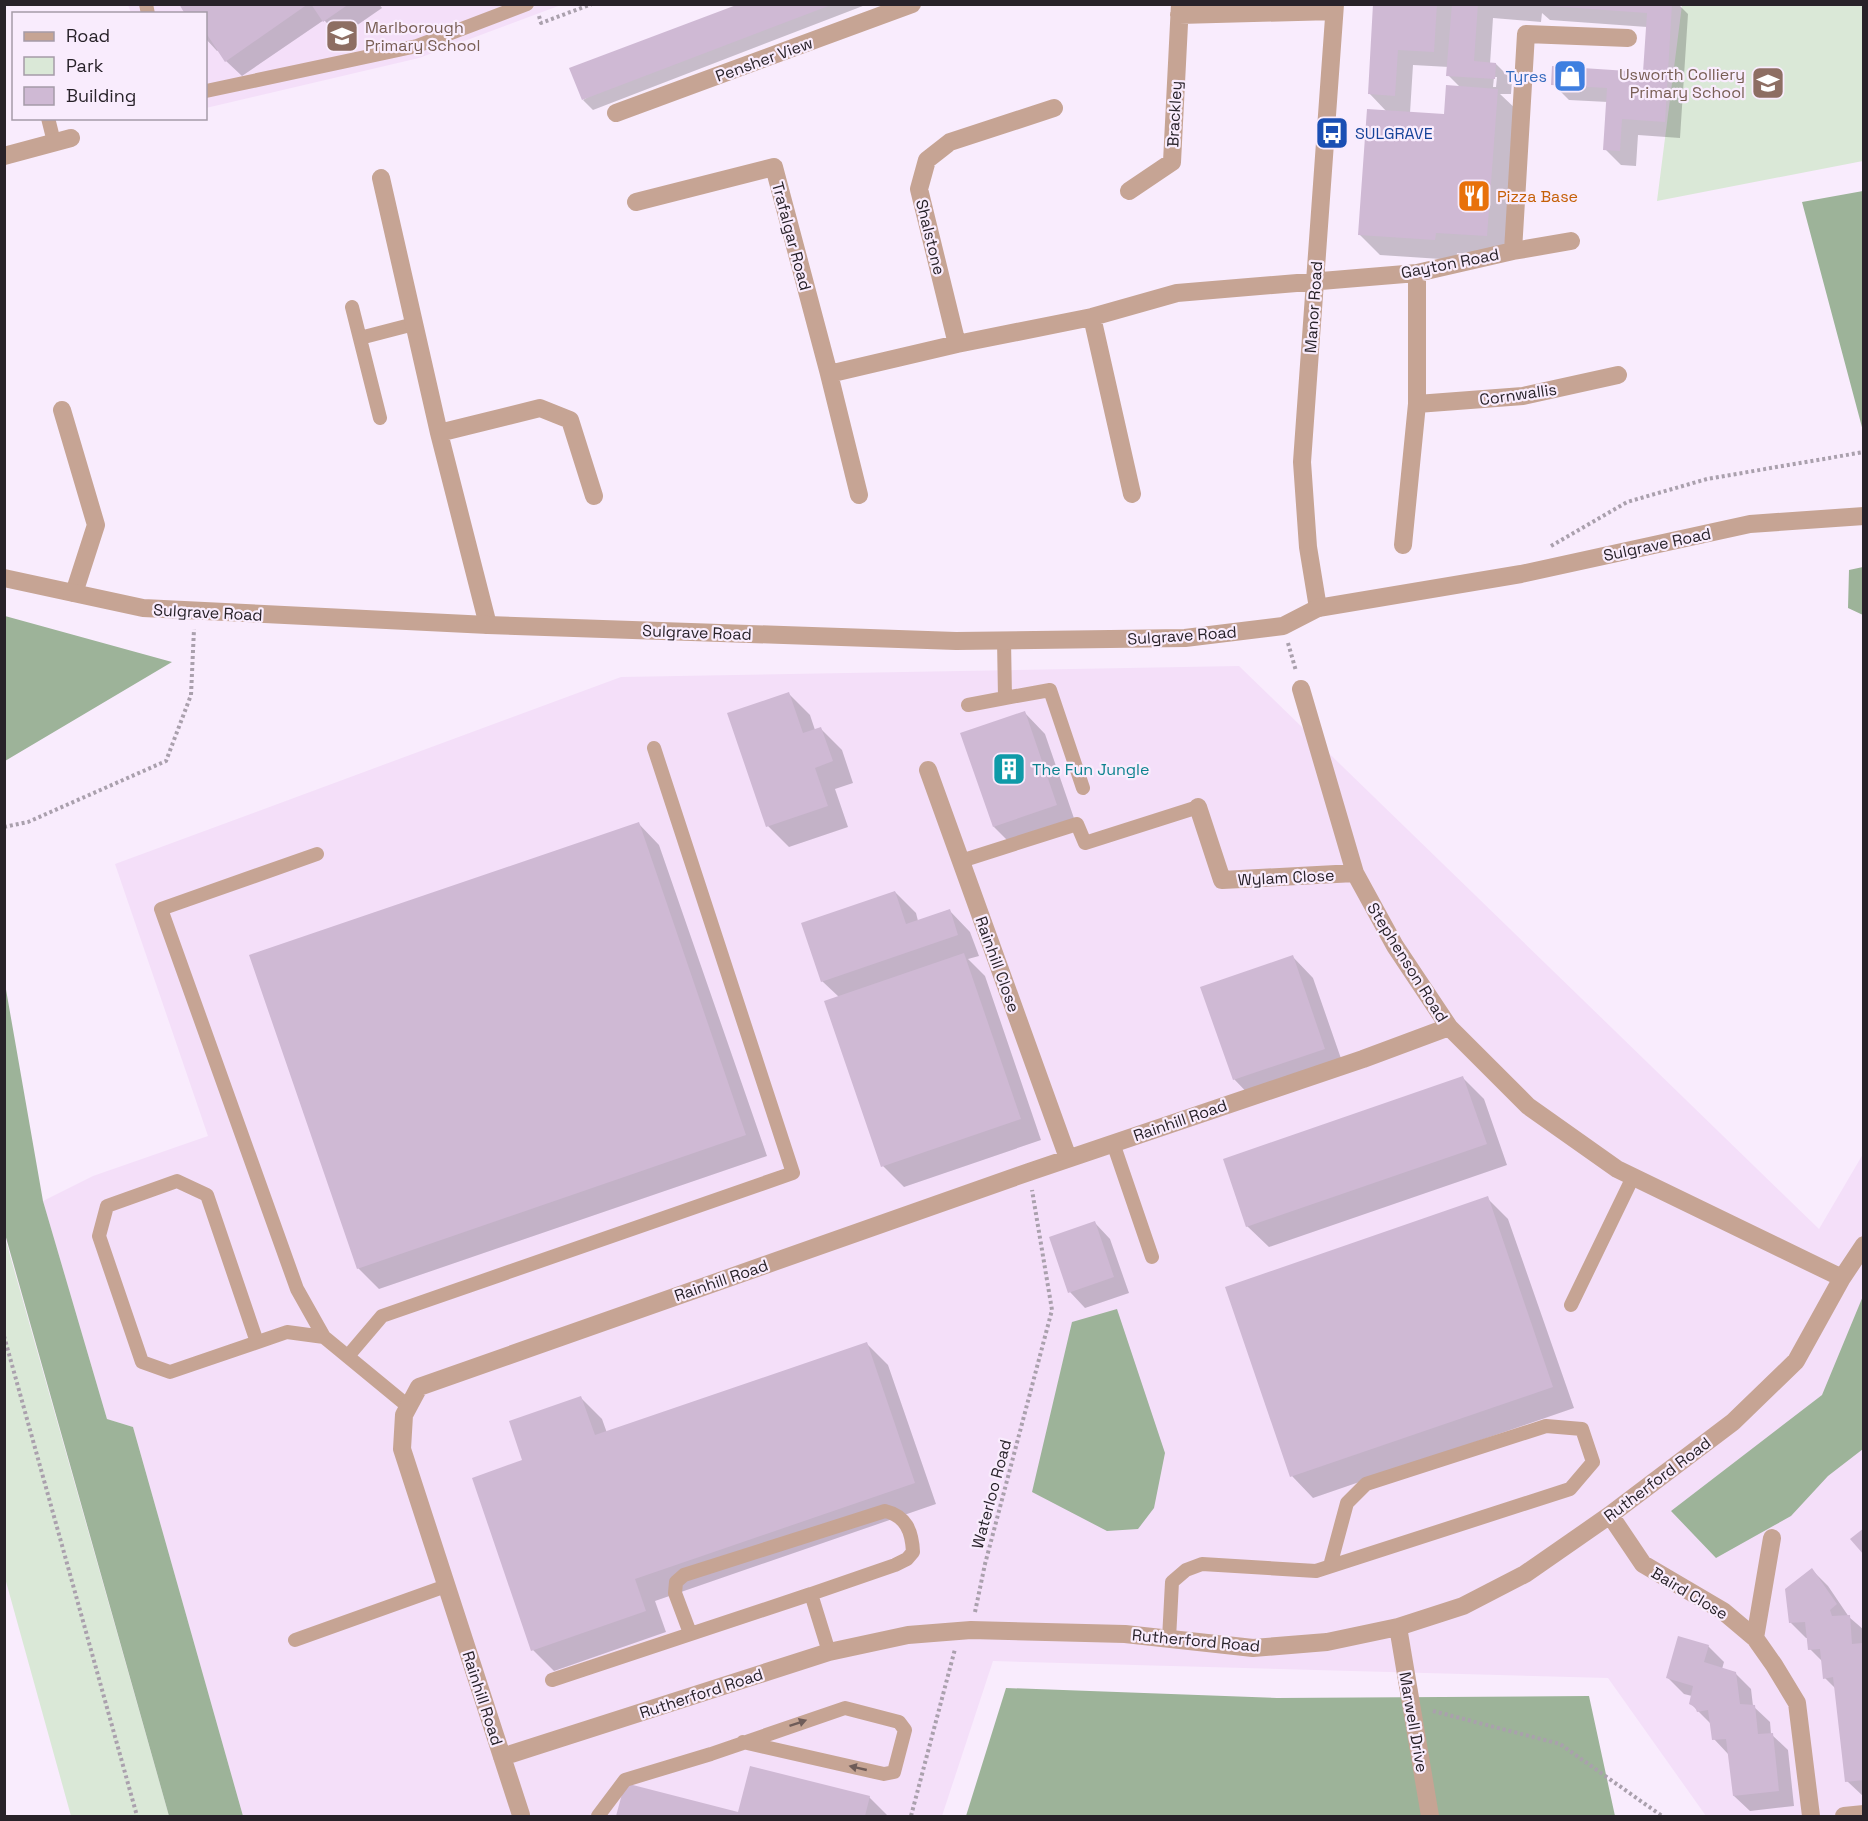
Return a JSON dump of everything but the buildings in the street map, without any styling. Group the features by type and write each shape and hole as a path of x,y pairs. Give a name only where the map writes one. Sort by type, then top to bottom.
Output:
{"street":[{"name":"Pensher View","path":"616,113 912,4"},
{"name":"Brackley","path":"1130,190 1172,162 1180,10 1334,8"},
{"name":"Manor Road","path":"1318,608 1308,547 1302,462 1334,8"},
{"name":"Gayton Road","path":"1513,251 1526,34 1628,38"},
{"name":"Shalstone","path":"957,344 919,189 927,160 950,142 1054,108"},
{"path":"4,156 63,140"},
{"name":"Trafalgar Road","path":"636,202 774,167 859,495"},
{"path":"381,178 439,434 488,625"},
{"name":"Gayton Road","path":"1315,281 1418,273 1513,251 1571,241"},
{"path":"1403,546 1417,404 1418,273"},
{"path":"829,374 957,344 1092,317 1177,293 1315,281"},
{"path":"1092,317 1132,494"},
{"name":"Cornwallis","path":"1417,404 1522,396 1618,375"},
{"path":"439,434 540,408 570,420 594,496"},
{"path":"62,410 96,525 74,593"},
{"name":"Sulgrave Road","path":"4,578 143,608 195,611 488,625 945,641 1185,638 1283,626 1318,608 1521,574 1750,524 1863,516"},
{"name":"Stephenson Road","path":"1300,689 1355,873 1395,946 1449,1027 1528,1106 1617,1170 1842,1278"},
{"name":"Rainhill Close","path":"928,770 1068,1158"},
{"name":"Wylam Close","path":"1197,807 1222,880 1355,873"},
{"name":"Rainhill Road","path":"521,1816 402,1449 405,1415 419,1387 1068,1158 1353,1063 1449,1027"},
{"name":"Rutherford Road","path":"502,1757 829,1652 908,1635 971,1630 1125,1634 1252,1648 1327,1642 1398,1627 1463,1606 1525,1574 1610,1515 1733,1422 1796,1361 1863,1245"},
{"name":"Baird Close","path":"1610,1515 1643,1564 1723,1611 1755,1638 1774,1665 1797,1703 1811,1816"},
{"path":"1755,1638 1772,1538"},
{"name":"Marwell Drive","path":"1398,1627 1430,1816"},
{"path":"1844,1816 1863,1814"}],"lane":[{"path":"207,91 417,45 527,4"},
{"path":"49,120 63,140"},
{"path":"352,307 380,418"},
{"path":"360,338 414,324"},
{"path":"1004,640 1005,698"},
{"path":"968,705 1050,690 1083,788"},
{"path":"348,1356 382,1316 793,1173 654,748"},
{"path":"961,861 1077,824 1085,843 1197,807"},
{"path":"317,855 161,909 297,1289 324,1336 409,1407"},
{"path":"1113,1143 1152,1257"},
{"path":"1571,1305 1633,1177"},
{"path":"257,1342 207,1195 177,1181 107,1206 99,1236 142,1362 170,1372 287,1332 324,1336"},
{"path":"1169,1639 1172,1582 1186,1570 1202,1564 1316,1570 1330,1566 1570,1489 1593,1462 1582,1429 1546,1426 1366,1484 1347,1503 1330,1566"},
{"path":"552,1680 896,1565 907,1559 913,1552 913,1541 906,1523 898,1514 885,1511 684,1575 676,1582 675,1593 690,1633"},
{"path":"295,1640 446,1586"},
{"path":"811,1594 829,1652"},
{"path":"598,1816 625,1780 845,1708 899,1722 905,1730 894,1772 884,1774 743,1742"}],"path":[{"path":"541,23 592,4"},
{"path":"1548,548 1627,502 1707,479 1863,452"},
{"path":"4,827 28,822 166,761 191,695 195,611"},
{"path":"1283,626 1300,689"},
{"name":"Waterloo Road","path":"912,1816 955,1649 971,1630 985,1564 1052,1310 1029,1172"},
{"path":"4,1336 137,1816"},
{"path":"1412,1705 1560,1743 1662,1816"}],"shaded area":[{"name":"Marlborough Primary School","path":"128,5 561,5 419,58 207,108 207,12 131,12"},
{"path":"1239,666 1819,1229 1863,1154 1863,1816 1706,1816 1608,1678 993,1661 942,1816 243,1816 133,1427 107,1419 43,1201 93,1176 208,1136 115,864 621,677"}],"green space":[{"name":"Usworth Colliery Primary School","path":"1682,5 1863,5 1863,161 1657,201"},
{"path":"1864,191 1863,431 1802,202"},
{"path":"1864,567 1863,615 1848,608 1849,570"},
{"path":"5,616 172,662 5,761"},
{"path":"4,978 43,1201 107,1419 133,1427 243,1816 169,1816 5,1234"},
{"path":"4,1234 169,1816 71,1816 5,1578"},
{"path":"1863,1296 1863,1449 1828,1476 1791,1516 1716,1558 1671,1511 1822,1395"},
{"path":"1117,1309 1165,1453 1154,1508 1138,1529 1107,1531 1032,1492 1072,1322"},
{"path":"1006,1688 1277,1698 1589,1696 1615,1816 966,1816"}],"place":[{"name":"Marlborough Primary School","path":"342,36"},
{"name":"Tyres","path":"1570,76"},
{"name":"Usworth Colliery Primary School","path":"1768,83"},
{"name":"SULGRAVE","path":"1332,133"},
{"name":"Pizza Base","path":"1474,196"},
{"name":"The Fun Jungle","path":"1009,769"}]}
